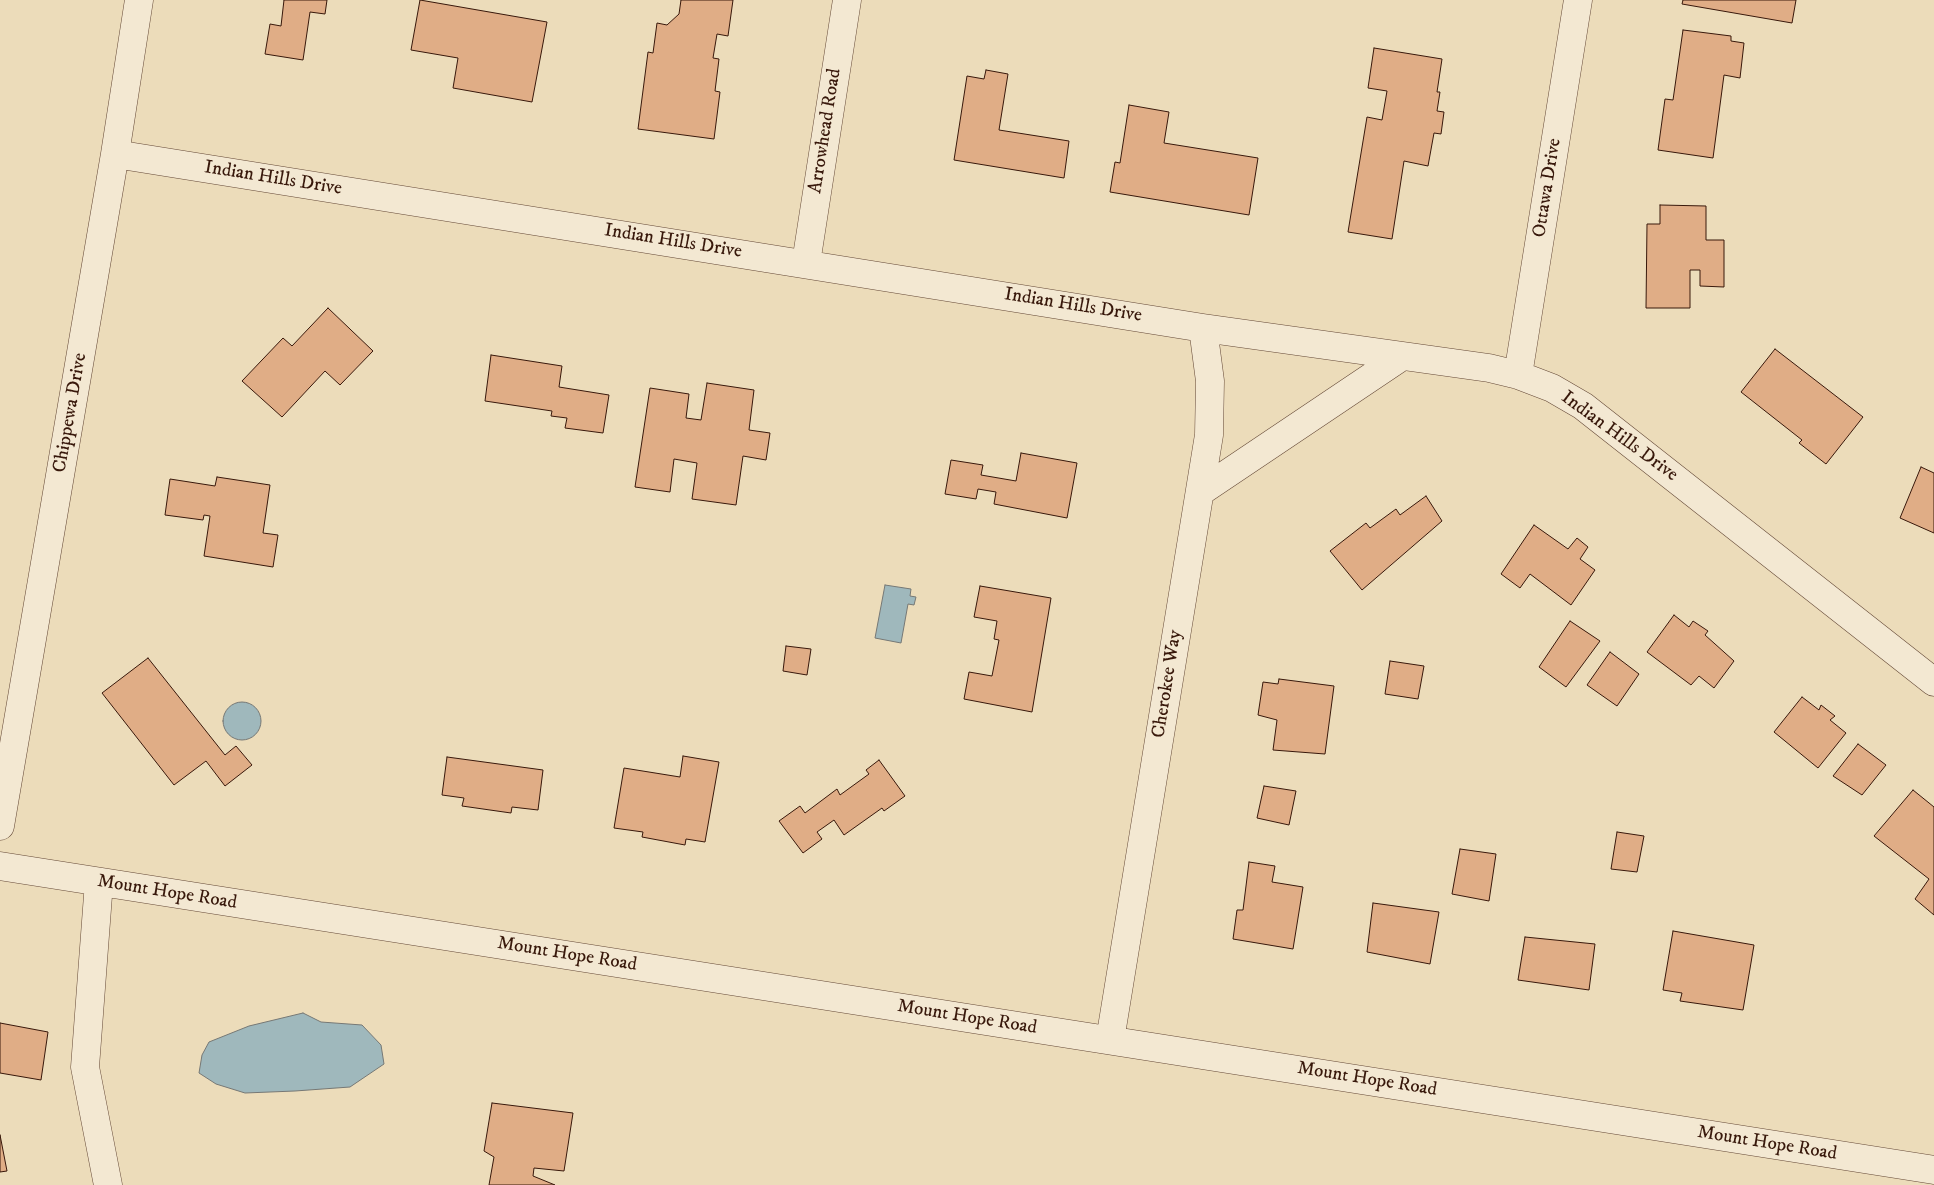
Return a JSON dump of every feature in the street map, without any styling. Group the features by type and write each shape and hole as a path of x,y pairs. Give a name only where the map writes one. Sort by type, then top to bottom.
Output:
{"street":[{"name":"Chippewa Drive","path":"0,826 115,154 139,0"},
{"name":"Arrowhead Road","path":"806,263 847,0"},
{"name":"Ottawa Drive","path":"1518,375 1578,0"},
{"name":"Indian Hills Drive","path":"115,154 1203,328 1489,368 1518,375 1552,388 1583,406 1934,682"},
{"name":"Cherokee Way","path":"1110,1040 1209,435 1210,381 1203,328"},
{"path":"1200,492 1401,357"},
{"path":"1908,661 1934,669"},
{"name":"Mount Hope Road","path":"0,866 1934,1170"},
{"path":"99,882 86,1067 108,1185"}],"water":[{"path":"885,585 911,589 910,596 916,597 914,605 908,604 901,643 875,638"},
{"path":"242,702 256,707 261,721 256,735 242,740 228,735 223,721 228,707"},
{"path":"303,1013 321,1022 362,1025 381,1045 384,1064 350,1087 295,1091 245,1093 216,1084 199,1073 202,1055 209,1042 249,1026"}],"building":[{"path":"284,0 327,0 325,14 310,12 303,60 265,54 270,24 281,26"},
{"path":"420,0 547,22 532,102 453,88 458,58 411,50"},
{"path":"681,0 733,0 728,36 717,34 713,58 719,59 715,91 720,92 714,139 638,129 648,52 653,53 657,23 667,25 679,14"},
{"path":"1683,0 1796,0 1792,23 1682,4"},
{"path":"1683,30 1731,36 1731,41 1744,43 1740,78 1724,75 1713,158 1658,150 1665,99 1673,100"},
{"path":"1374,48 1442,59 1437,92 1440,92 1437,111 1444,112 1441,134 1434,133 1428,166 1404,161 1392,239 1348,232 1367,117 1382,120 1387,91 1368,88"},
{"path":"986,70 1008,74 999,130 1069,141 1064,178 954,160 967,76 984,79"},
{"path":"1129,105 1169,112 1164,143 1258,158 1249,215 1110,192 1115,162 1120,163"},
{"path":"1660,205 1706,206 1706,240 1724,240 1724,287 1700,286 1700,270 1690,270 1690,308 1646,308 1647,224 1660,224"},
{"path":"328,308 373,351 340,385 325,371 282,417 242,381 283,338 292,346"},
{"path":"1775,349 1863,417 1826,464 1799,443 1802,440 1741,392"},
{"path":"491,355 562,366 559,387 609,395 603,433 565,428 567,418 551,416 552,411 485,401"},
{"path":"707,383 754,390 749,430 770,433 766,460 743,456 736,505 692,499 697,463 674,459 670,492 635,487 650,388 689,394 686,418 701,420"},
{"path":"1021,453 1077,463 1067,518 994,504 996,492 978,489 976,499 945,494 951,460 983,465 981,475 1016,481"},
{"path":"1921,467 1934,473 1934,533 1900,518"},
{"path":"217,477 270,485 263,533 278,535 273,567 204,556 210,516 204,515 203,520 165,515 170,479 215,486"},
{"path":"1426,496 1442,521 1362,590 1330,551 1366,523 1370,528 1396,509 1400,515"},
{"path":"1534,525 1568,549 1577,538 1588,547 1580,559 1595,570 1571,605 1530,574 1520,588 1501,574"},
{"path":"980,586 1051,598 1032,712 964,699 969,672 992,676 999,640 994,639 997,621 974,617"},
{"path":"1674,615 1689,627 1693,621 1708,631 1705,635 1734,661 1714,688 1699,676 1691,685 1647,652"},
{"path":"1570,621 1600,641 1566,687 1539,667"},
{"path":"786,646 811,649 807,675 783,671"},
{"path":"1610,652 1639,674 1617,706 1587,685"},
{"path":"148,658 225,755 236,746 252,765 225,786 206,761 174,785 102,693"},
{"path":"1390,661 1424,666 1418,699 1385,694"},
{"path":"1279,679 1334,686 1325,754 1273,750 1277,720 1258,715 1263,682 1278,684"},
{"path":"1802,697 1819,710 1821,705 1835,716 1830,720 1846,733 1818,768 1774,732"},
{"path":"1858,744 1886,765 1862,795 1833,776"},
{"path":"683,756 719,762 705,842 686,839 685,845 642,837 643,832 614,828 624,768 680,777"},
{"path":"447,757 543,770 538,810 512,807 511,813 462,806 464,798 442,795"},
{"path":"879,760 905,796 884,811 882,808 844,835 834,820 817,832 822,839 803,853 779,821 800,806 805,813 837,789 840,795 869,774 866,770"},
{"path":"1264,786 1296,791 1289,825 1257,818"},
{"path":"1913,790 1934,807 1934,915 1915,899 1929,879 1874,836"},
{"path":"1617,832 1644,836 1637,872 1611,869"},
{"path":"1460,849 1496,854 1489,901 1452,894"},
{"path":"1249,862 1275,866 1272,882 1303,887 1293,949 1233,939 1237,910 1243,910"},
{"path":"1373,903 1439,912 1430,964 1367,952"},
{"path":"1673,931 1754,945 1743,1010 1680,1001 1682,993 1663,990"},
{"path":"1525,937 1595,944 1589,990 1518,980"},
{"path":"0,1023 48,1032 41,1080 0,1073"},
{"path":"492,1103 573,1113 564,1171 534,1168 533,1176 555,1185 489,1185 494,1157 484,1151"},
{"path":"0,1135 7,1171 0,1172"}]}
